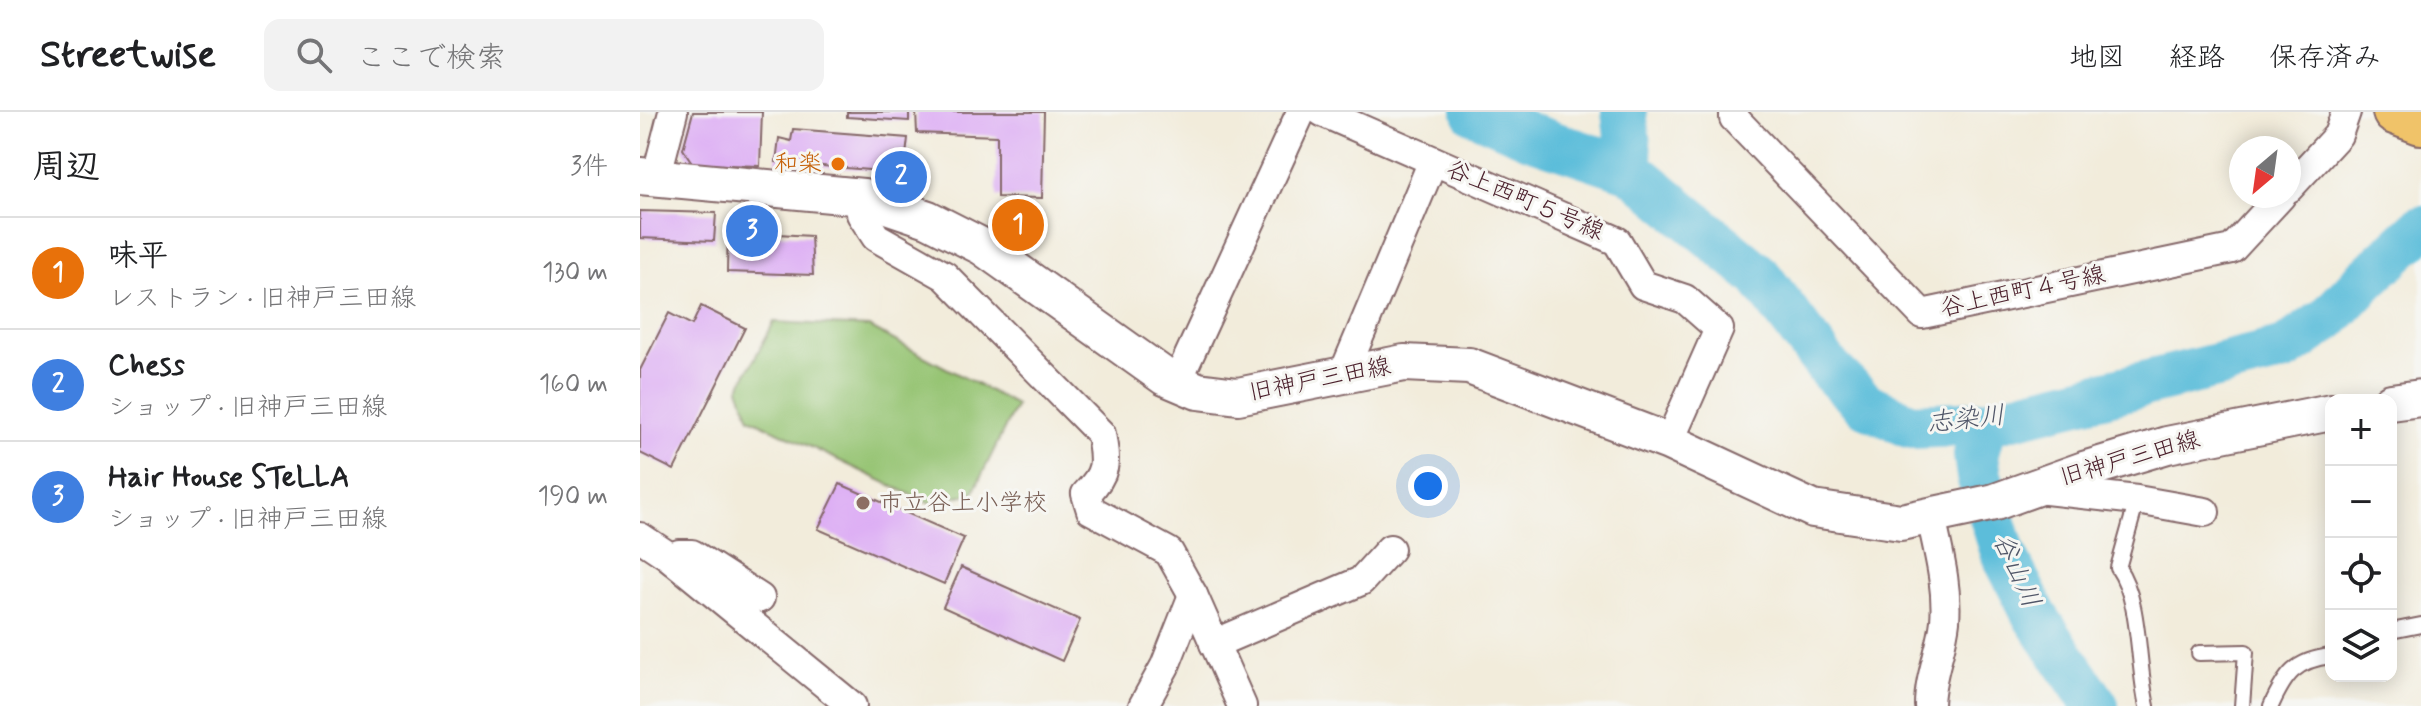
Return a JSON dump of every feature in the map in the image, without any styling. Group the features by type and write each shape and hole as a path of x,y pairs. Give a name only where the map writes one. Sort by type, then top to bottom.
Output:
{"main road":[{"path":"2395,112 2421,122"}],"street":[{"path":"648,177 673,112"},
{"path":"1177,382 1301,112"},
{"name":"谷上西町５号線","path":"1322,112 1617,241 1643,285 1685,299 1719,329 1669,442"},
{"name":"谷上西町４号線","path":"1734,112 1734,118 1922,314 2232,249 2270,208"},
{"path":"2301,175 2338,135 2346,112"},
{"path":"1343,375 1433,161"},
{"name":"旧神戸三田線","path":"648,177 863,197 928,219 983,247 1165,377 1198,391 1238,396 1404,363 1469,366 1669,442 1813,509 1901,522 1995,502 2167,445 2325,413"},
{"path":"863,197 861,214 876,237 945,276 1101,434 1104,455 1102,477 1086,494 1091,510 1169,552 1193,595 1242,706"},
{"path":"2397,401 2421,398"},
{"path":"2032,489 2137,500 2205,512"},
{"path":"1929,706 1929,690 1945,623 1946,590 1932,517"},
{"path":"640,537 667,555 852,706"},
{"path":"1214,644 1361,581 1390,549"},
{"path":"667,555 692,554 760,598"},
{"path":"1143,706 1165,666 1193,595"}],"lane":[{"path":"2137,500 2118,568 2126,579 2133,600 2140,679 2147,706"},
{"path":"2397,630 2421,625"},
{"path":"2199,653 2246,652 2242,706"},
{"path":"2271,706 2282,682 2297,665 2325,658"}],"green space":[{"path":"774,322 869,327 1016,405 973,493 928,503 750,418 739,388"}],"building":[{"path":"693,112 762,112 760,166 693,164 683,149"},
{"path":"847,112 909,112 909,121 847,117"},
{"path":"916,112 1044,112 1042,198 997,197 997,136 917,133"},
{"path":"793,129 908,138 904,173 776,162 779,138 791,141"},
{"path":"1011,205 1033,214 1019,249 998,239"},
{"path":"640,211 716,213 714,241 640,238"},
{"path":"761,222 761,233 811,236 813,275 727,272 728,223"},
{"path":"701,306 745,328 674,470 640,453 640,370 669,313 692,325"},
{"path":"840,484 964,538 944,584 818,529"},
{"path":"961,567 1080,620 1062,661 943,607"}],"waterway":[{"name":"志染川","path":"1475,112 1530,136 1631,170 1759,276 1830,370 1866,405 1911,426 1985,423 2285,349 2328,319 2421,228"},
{"path":"1624,112 1631,170"},
{"name":"谷山川","path":"1985,423 1976,455 1979,476 2004,555 2035,616 2096,706"}],"place":[{"name":"和楽","path":"838,164"},
{"name":"Chess","path":"901,177"},
{"name":"味平","path":"1018,225"},
{"name":"Hair House STeLLA","path":"752,231"},
{"name":"市立谷上小学校","path":"863,503"}]}
